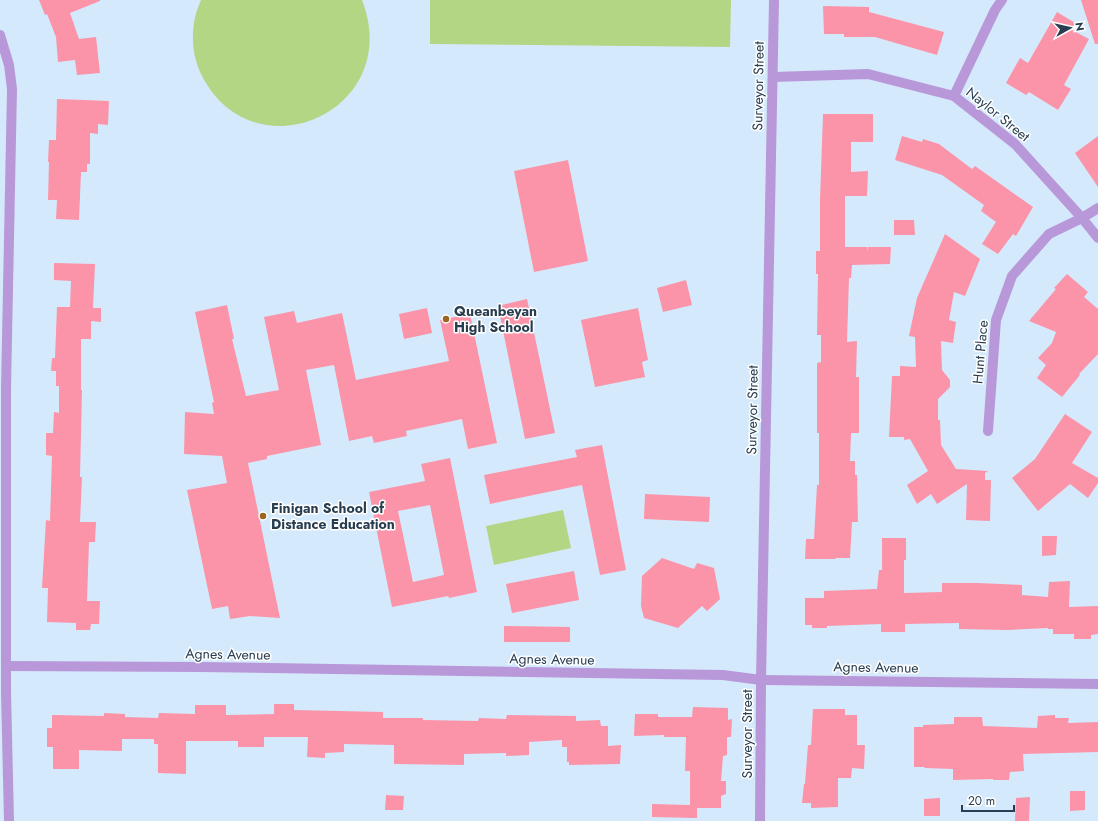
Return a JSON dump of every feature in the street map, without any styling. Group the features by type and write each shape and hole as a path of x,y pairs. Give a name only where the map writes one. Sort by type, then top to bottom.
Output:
{"street":[{"name":"Surveyor Street","path":"760,821 761,680 774,0"},
{"path":"954,96 995,10 1002,0"},
{"path":"0,35 9,65 12,89 5,158 3,388 6,666 3,692 9,821"},
{"name":"Naylor Street","path":"773,77 868,74 954,96 1016,144 1098,238"},
{"name":"Hunt Place","path":"988,430 996,320 1012,276 1049,234 1082,218 1098,208"},
{"name":"Agnes Avenue","path":"6,666 216,667 723,675 761,680 1098,684"}],"green space":[{"path":"201,0 362,0 370,39 362,73 344,99 318,118 287,126 255,122 226,106 202,76 198,67 195,57 193,28 197,9"},
{"path":"430,0 731,0 730,47 430,44"},
{"path":"563,510 571,548 494,565 486,526"}],"building":[{"path":"39,0 100,0 70,13 79,39 96,37 100,73 77,75 75,60 58,62 56,37 47,14 45,15"},
{"path":"1081,0 1098,0 1098,44 1095,44"},
{"path":"823,6 869,7 869,12 944,32 937,55 875,37 844,37 844,34 824,34"},
{"path":"1057,12 1077,24 1068,28 1089,39 1064,85 1071,89 1058,110 1029,92 1026,95 1006,83 1020,58 1028,63"},
{"path":"57,99 109,101 108,125 98,124 98,134 90,133 90,164 87,164 87,172 81,172 79,220 56,219 57,200 48,200 49,140 56,140"},
{"path":"823,114 873,114 873,142 851,142 851,172 868,171 867,196 845,196 845,247 867,247 867,251 868,247 891,247 890,264 852,265 851,278 849,278 847,342 857,341 856,377 859,377 859,433 851,433 850,461 855,461 855,475 857,475 858,522 852,522 850,558 805,559 806,539 814,539 817,485 819,485 817,363 821,362 821,335 817,335 818,274 816,274 816,251 820,251"},
{"path":"902,136 922,142 923,139 939,144 972,169 975,166 1033,207 1016,236 1013,234 998,254 982,244 996,222 981,211 984,205 942,175 895,160"},
{"path":"1098,136 1098,187 1075,153"},
{"path":"568,160 588,261 534,272 514,171"},
{"path":"894,220 914,220 915,235 894,235"},
{"path":"945,234 980,259 965,296 954,292 949,320 956,322 953,343 941,341 942,370 950,380 950,387 938,399 938,420 940,420 941,445 956,469 988,471 985,473 985,480 991,480 990,521 966,520 967,484 937,504 931,494 917,504 907,485 928,471 910,439 904,440 904,437 889,437 892,376 900,376 900,366 916,367 915,337 909,336 917,298"},
{"path":"54,263 95,264 93,308 101,308 101,322 91,321 91,339 81,339 82,390 80,477 82,477 80,522 96,522 95,542 89,542 87,601 100,601 99,624 91,624 90,630 76,630 76,623 47,622 48,588 42,588 46,520 50,521 52,456 46,455 46,433 53,433 54,412 59,413 59,386 56,386 56,371 51,371 52,358 55,358 57,307 70,307 71,281 54,280"},
{"path":"1067,274 1088,292 1084,297 1098,309 1098,354 1079,374 1080,375 1062,397 1037,378 1046,365 1038,358 1052,343 1056,332 1029,321 1056,289 1054,288"},
{"path":"686,280 692,305 663,312 657,288"},
{"path":"527,299 555,433 525,439 498,306"},
{"path":"227,305 234,339 232,339 246,396 279,390 264,317 294,311 297,323 342,313 356,380 449,361 440,320 470,314 497,443 468,449 462,419 406,431 407,436 374,443 372,436 349,441 334,365 306,370 321,445 267,456 267,459 248,463 280,618 250,616 230,619 228,606 212,609 187,490 227,483 222,456 184,454 185,412 214,414 212,403 214,402 195,312"},
{"path":"427,308 432,333 404,339 399,314"},
{"path":"638,308 648,360 642,362 645,377 595,387 581,320"},
{"path":"1065,414 1092,432 1072,463 1098,478 1098,483 1088,498 1070,484 1038,511 1012,478 1035,459"},
{"path":"602,445 626,570 600,575 582,485 490,504 484,475 577,457 575,450"},
{"path":"450,458 477,592 392,607 369,492 425,481 421,464","holes":["430,505 444,575 413,582 398,511"]},
{"path":"645,494 710,497 709,522 644,519"},
{"path":"1042,536 1057,536 1056,555 1042,556"},
{"path":"882,538 906,538 904,593 942,592 942,583 977,583 1022,585 1022,595 1048,597 1049,582 1070,581 1069,607 1098,606 1098,634 1091,635 1091,639 1074,639 1074,634 1053,634 1053,629 1048,628 1007,630 959,629 959,623 905,624 905,632 881,632 881,624 827,626 827,628 812,628 812,625 805,625 805,598 824,598 824,591 877,589 879,570 882,570"},
{"path":"662,558 694,569 697,563 714,568 720,599 707,611 702,606 678,628 644,618 641,606 642,576"},
{"path":"574,571 579,600 512,613 506,584"},
{"path":"504,626 570,627 570,642 504,642"},
{"path":"274,704 294,704 294,710 383,712 383,718 423,718 423,720 478,721 479,718 506,719 507,715 576,716 576,721 600,720 601,726 608,726 608,746 621,745 620,764 569,765 569,762 567,762 567,747 562,747 562,740 529,742 529,755 506,756 506,753 464,754 464,765 394,764 394,745 344,744 344,752 325,753 325,758 307,757 308,737 264,737 264,747 238,747 238,741 186,741 186,774 158,773 158,744 154,744 154,739 122,739 122,751 79,750 79,769 53,769 53,747 47,747 47,728 52,728 52,715 104,716 104,713 125,714 125,717 158,718 159,713 195,714 195,705 226,705 226,715 274,714"},
{"path":"693,707 728,708 728,720 732,719 731,737 727,737 727,755 723,756 721,781 726,781 726,794 721,796 721,808 697,808 697,818 652,817 652,804 690,805 690,771 685,771 686,737 664,737 664,735 634,736 635,714 658,714 658,717 692,717"},
{"path":"813,709 845,709 845,715 857,715 857,745 865,745 864,769 852,768 851,778 838,778 838,807 811,808 811,803 802,803 808,745 811,745"},
{"path":"1055,715 1055,718 1069,718 1068,723 1098,722 1098,752 1023,754 1024,771 1010,772 1009,780 953,780 953,769 914,767 914,727 923,727 923,725 954,724 954,717 982,717 983,726 1037,728 1038,716"},
{"path":"1070,791 1085,791 1085,810 1070,811"},
{"path":"386,795 404,796 403,810 385,810"},
{"path":"1030,797 1029,821 1015,821 1016,798"},
{"path":"940,798 940,816 924,816 924,799"}],"place":[{"name":"Queanbeyan High School","path":"446,319"},
{"name":"Finigan School of Distance Education","path":"263,516"}]}
